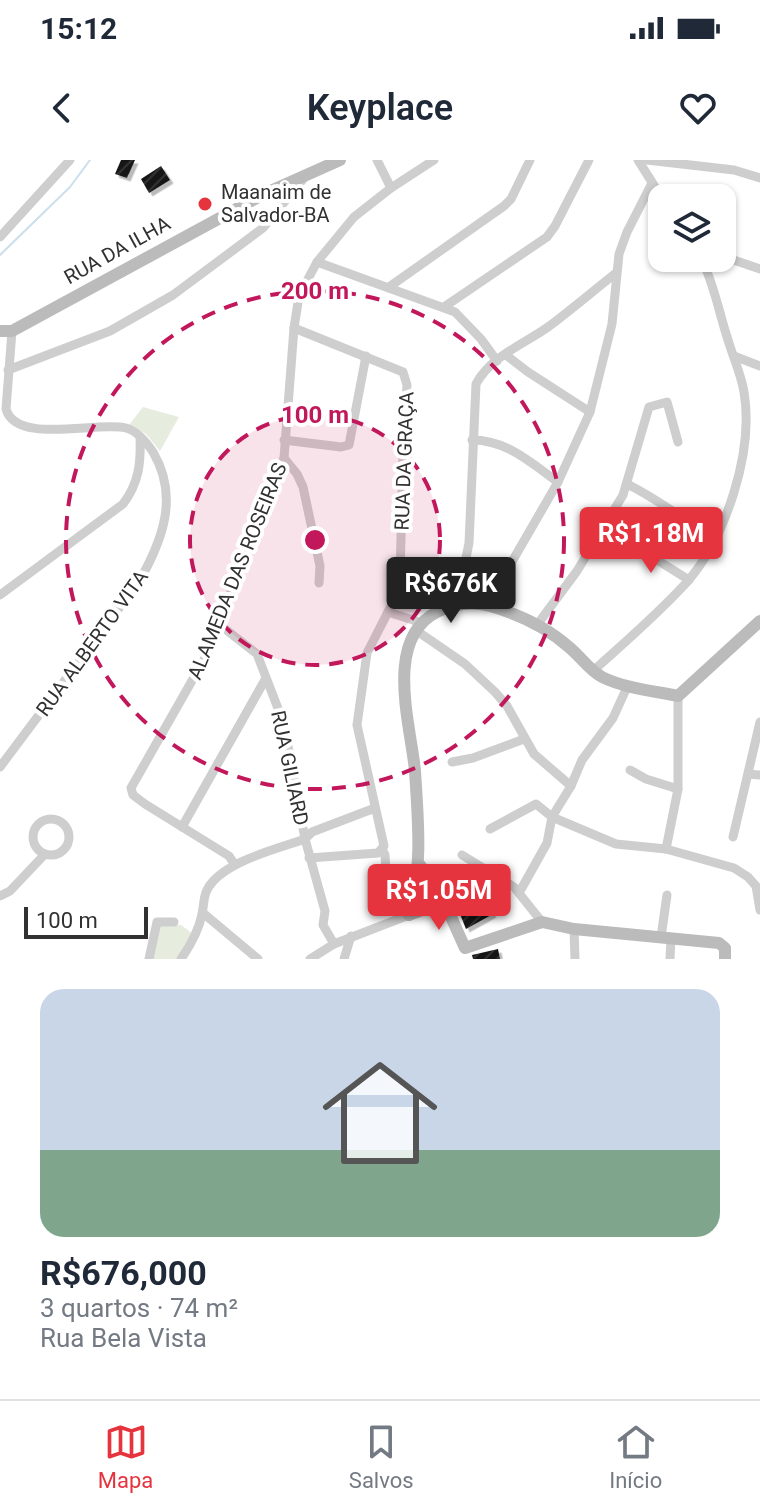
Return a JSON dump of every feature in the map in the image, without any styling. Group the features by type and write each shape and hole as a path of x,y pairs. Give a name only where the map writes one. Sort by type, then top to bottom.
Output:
{"main road":[{"name":"RUA DA ILHA","path":"6,331 241,206 326,163 340,160"},
{"path":"409,915 419,864 414,767 404,699 406,664 419,627 429,616 457,603 487,605 537,625 563,642 593,671 607,679 678,696 760,621"},
{"path":"419,864 430,876 467,953 542,922 574,929 719,943 724,945 725,955"},
{"path":"409,915 444,902"}],"street":[{"path":"0,237 70,160"},
{"path":"377,160 391,188"},
{"name":"ALAMEDA DAS ROSEIRAS","path":"182,827 133,795 132,786 189,689 220,625 254,527 284,458 299,296 317,262 354,217 434,160"},
{"path":"389,287 504,206 511,199 530,160"},
{"path":"444,307 547,237 589,160"},
{"path":"487,605 558,482 590,412 612,324 616,273 627,232 652,183 638,160"},
{"path":"647,160 734,170 760,178"},
{"path":"8,370 110,331 173,295 263,228 310,172"},
{"path":"736,261 760,269"},
{"path":"317,262 444,307 463,318 497,361"},
{"path":"593,671 689,580 715,538 730,504 744,445 745,398 706,272"},
{"path":"457,603 469,543 476,384 497,361 579,304 616,273"},
{"name":"RUA DA GRAÇA","path":"294,328 403,372 407,385 400,579 388,612 367,653 357,725 375,808 380,851 385,855 387,886"},
{"path":"0,595 123,504 138,477 140,437 124,428 33,429 17,425 8,417 6,409 10,348 6,331"},
{"path":"506,355 590,412"},
{"path":"284,440 341,447 349,445 366,356"},
{"path":"734,356 760,366"},
{"path":"537,625 577,571 627,484 649,407 667,402 678,442"},
{"name":"RUA ALBERTO VITA","path":"0,767 140,580 156,551 165,526 168,502 157,458 140,437"},
{"path":"472,440 487,440 509,448 558,482"},
{"path":"284,458 303,487 320,566 319,583"},
{"path":"627,484 715,538"},
{"path":"630,543 689,580"},
{"path":"388,612 419,627 495,692 507,706 524,739 545,765 571,786"},
{"name":"RUA GILIARD","path":"220,625 255,650 284,724 309,858 325,911 323,925 334,944"},
{"path":"235,865 229,856 182,827 266,678"},
{"path":"519,893 547,843 552,817 582,760 613,718 628,685"},
{"path":"666,849 678,789 678,696"},
{"path":"733,837 760,722"},
{"path":"452,762 473,758 524,739"},
{"path":"630,770 646,779 678,789"},
{"path":"748,774 760,775"},
{"path":"490,829 536,804 552,817 616,844 666,849 734,868 756,886 760,910"},
{"path":"181,959 203,913 209,886 235,865 375,808"},
{"path":"309,858 380,851"},
{"path":"0,896 10,891 45,854"},
{"path":"462,855 508,883 542,922"},
{"path":"667,895 666,937 670,959"},
{"path":"203,913 258,959"},
{"path":"310,959 351,936 409,915"},
{"path":"149,959 157,922 174,922"},
{"path":"574,929 575,959"},
{"path":"344,959 351,936"}],"shaded area":[{"path":"143,407 179,417 160,451 146,434 129,425"},
{"path":"159,924 181,925 193,934 180,959 149,959"}],"building":[{"path":"121,160 135,160 127,178 115,174"},
{"path":"161,166 170,180 149,193 141,179"},
{"path":"483,888 495,906 490,909 493,914 466,929 456,904"},
{"path":"498,949 500,959 473,959 472,955"}],"waterway":[{"path":"0,255 70,187 90,160"}],"place":[{"name":"Maanaim de Salvador-BA","path":"205,204"}]}
